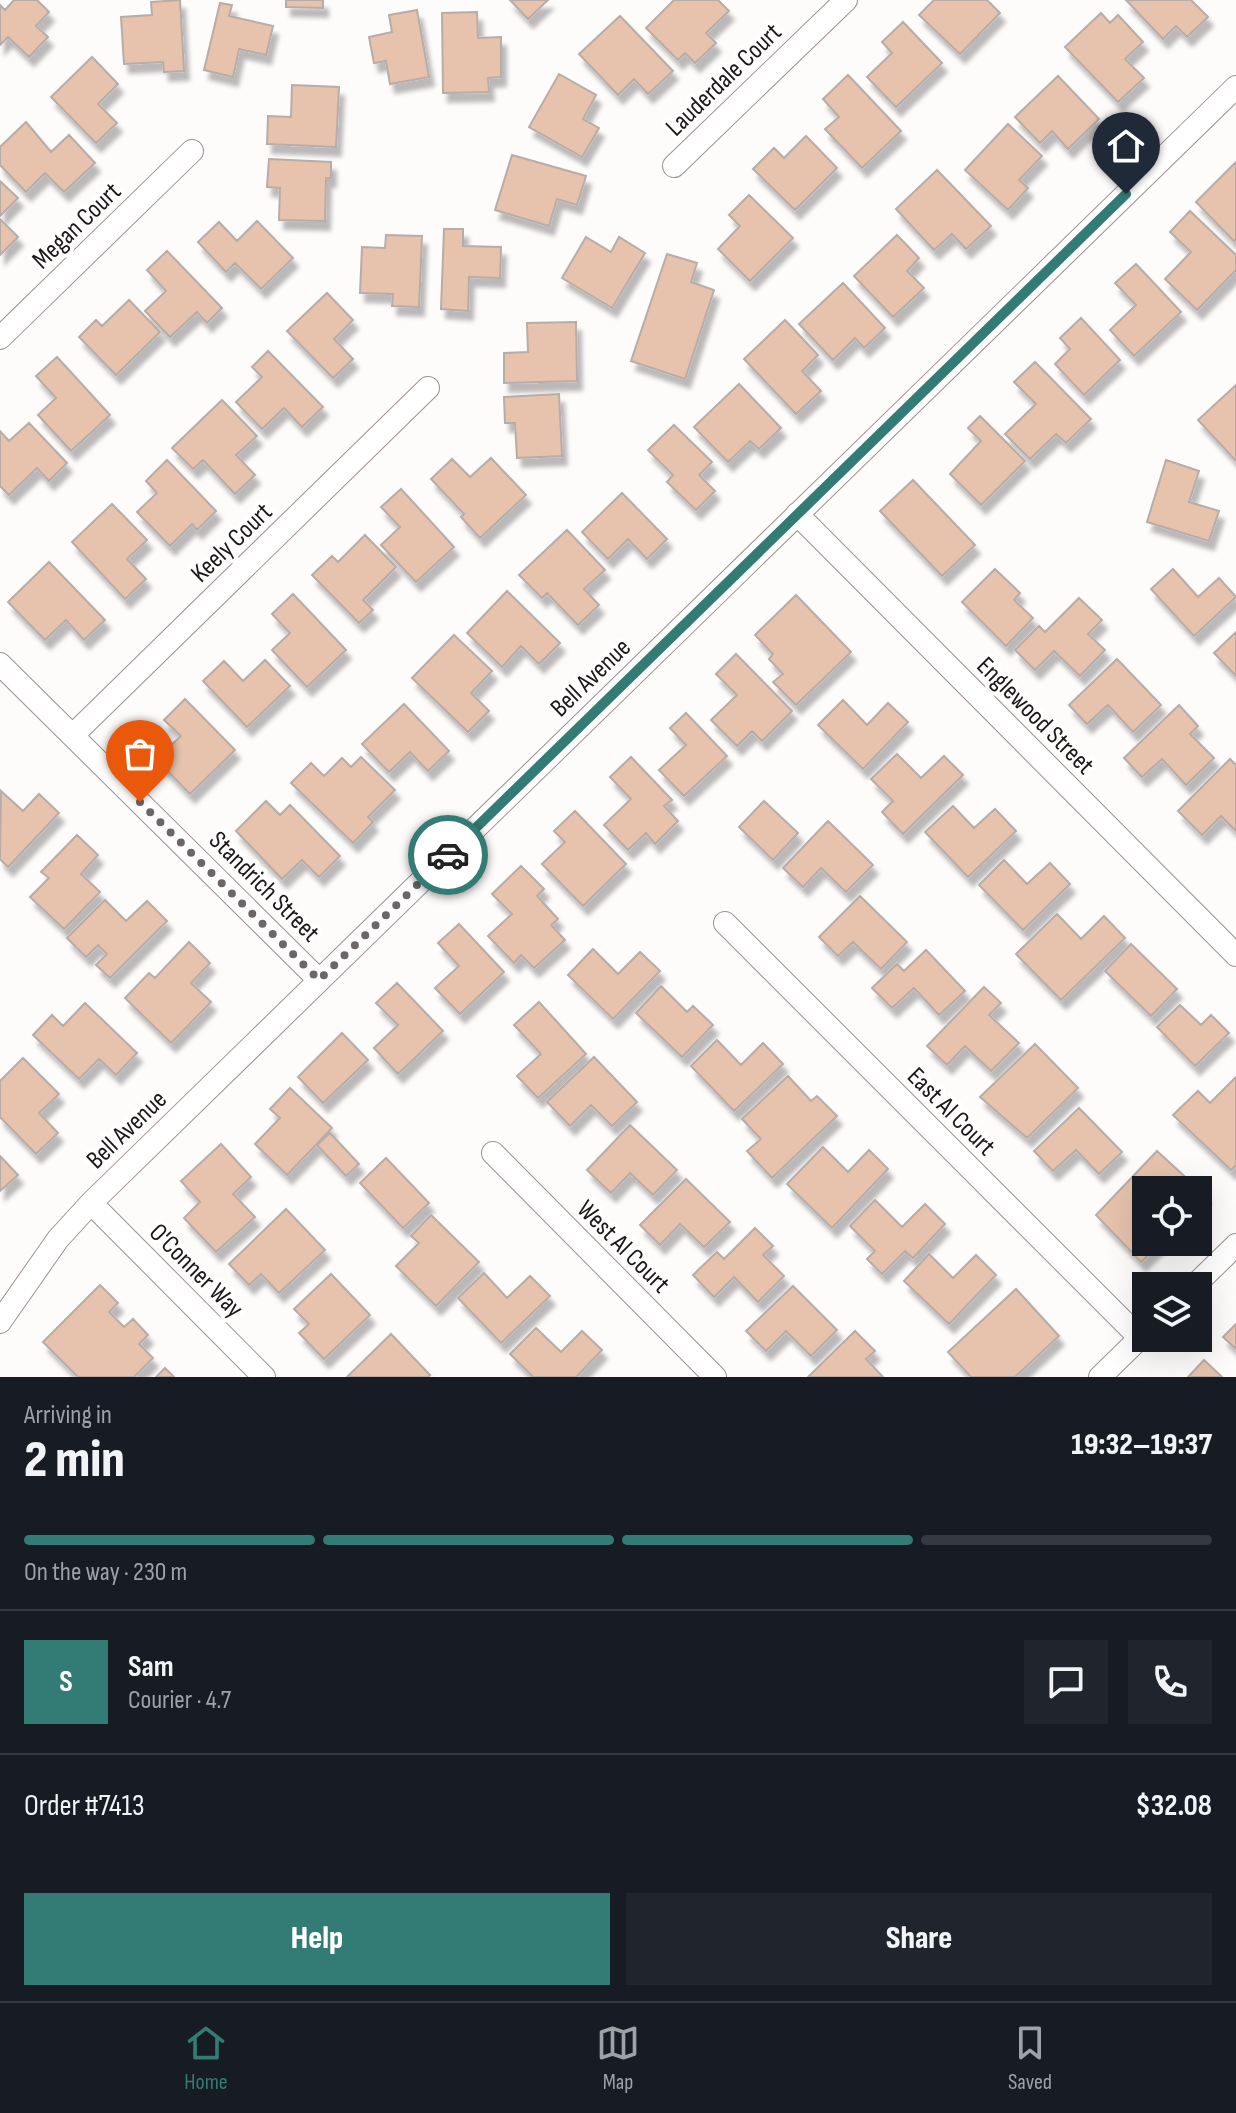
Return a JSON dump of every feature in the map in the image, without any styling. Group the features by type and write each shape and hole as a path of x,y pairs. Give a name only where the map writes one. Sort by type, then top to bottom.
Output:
{"street":[{"name":"Lauderdale Court","path":"674,166 846,0"},
{"name":"Bell Avenue","path":"0,1322 49,1251 91,1203 1236,87"},
{"name":"Megan Court","path":"0,338 192,151"},
{"name":"Keely Court","path":"73,735 428,388"},
{"name":"Englewood Street","path":"797,514 1236,955"},
{"name":"Standrich Street","path":"0,664 319,980"},
{"name":"East Al Court","path":"725,923 1132,1324"},
{"name":"West Al Court","path":"493,1153 715,1377"},
{"name":"O'Conner Way","path":"91,1203 264,1377"},
{"path":"1208,1272 1236,1245"},
{"path":"1100,1377 1132,1346"}],"building":[{"path":"14,0 37,0 49,12 36,26 48,37 29,57 8,37 0,45 0,5 5,10"},
{"path":"180,0 184,71 164,72 163,62 124,64 121,17 152,15 151,2"},
{"path":"286,0 323,0 323,8 286,7"},
{"path":"510,0 548,0 528,19"},
{"path":"674,0 718,0 729,11 706,33 716,43 695,63 685,53 678,60 646,28"},
{"path":"934,0 987,0 1000,13 960,54 919,15"},
{"path":"1126,0 1191,0 1208,17 1187,37 1176,26 1163,39"},
{"path":"220,3 232,5 229,16 273,26 266,55 239,49 233,77 204,70"},
{"path":"417,10 429,77 390,84 386,61 374,63 369,37 392,32 389,15"},
{"path":"477,12 478,38 501,37 501,77 488,78 489,92 443,93 442,13"},
{"path":"1101,13 1110,23 1118,15 1143,42 1125,59 1144,78 1118,102 1065,47"},
{"path":"620,16 673,71 648,94 634,79 618,95 579,54"},
{"path":"903,22 942,63 896,107 867,77 892,53 882,42"},
{"path":"92,57 118,84 98,104 117,123 96,143 51,97"},
{"path":"559,74 596,95 583,119 599,128 582,157 529,127"},
{"path":"848,75 901,131 862,168 825,129 839,117 823,99"},
{"path":"1058,76 1099,119 1068,149 1052,131 1040,143 1015,117"},
{"path":"292,85 339,87 336,147 267,144 268,116 291,117"},
{"path":"26,122 51,152 69,135 95,163 64,192 45,173 26,192 0,165 0,147"},
{"path":"1008,124 1042,156 1019,180 1028,188 1008,210 965,170"},
{"path":"806,136 837,168 795,210 753,169 774,148 784,158"},
{"path":"512,155 586,176 577,205 557,199 549,226 495,210"},
{"path":"269,159 331,162 331,178 326,178 325,221 279,220 280,188 267,187"},
{"path":"1236,162 1236,239 1234,241 1196,202"},
{"path":"937,170 991,226 966,249 952,234 934,250 896,209"},
{"path":"0,181 18,198 0,216"},
{"path":"749,195 793,238 750,281 718,249 740,226 729,215"},
{"path":"1190,211 1236,255 1236,270 1197,310 1165,279 1191,252 1170,232"},
{"path":"0,219 18,237 0,255"},
{"path":"257,221 293,258 261,289 235,263 226,272 198,242 219,222 237,241"},
{"path":"444,229 463,229 463,246 501,247 500,278 469,277 468,311 441,309"},
{"path":"386,235 422,236 419,307 392,306 393,294 360,293 362,247 385,248"},
{"path":"897,235 919,258 907,271 924,288 893,317 854,276"},
{"path":"586,237 611,252 619,237 645,253 612,308 562,278"},
{"path":"167,251 222,308 207,323 197,312 170,337 145,311 166,291 147,270"},
{"path":"667,254 697,263 691,282 714,290 685,379 631,361"},
{"path":"1136,264 1181,312 1134,356 1110,330 1136,305 1115,283"},
{"path":"843,283 885,328 864,348 855,338 833,360 799,324"},
{"path":"327,293 353,320 334,339 353,359 333,378 287,331"},
{"path":"129,300 160,332 116,375 79,337 96,320 102,326"},
{"path":"1081,318 1120,360 1084,395 1055,364 1070,349 1060,338"},
{"path":"785,320 818,355 802,371 821,391 796,414 744,359"},
{"path":"576,322 577,381 504,383 504,353 528,352 527,323"},
{"path":"268,351 323,407 302,427 284,408 262,429 236,402 262,377 252,367"},
{"path":"57,357 110,415 71,451 38,415 56,398 36,376"},
{"path":"1035,362 1091,419 1066,443 1056,434 1030,459 1005,434 1036,404 1014,382"},
{"path":"739,384 781,428 759,449 750,441 728,462 694,427"},
{"path":"1236,385 1236,461 1198,420"},
{"path":"559,394 562,456 517,458 515,423 505,423 504,397"},
{"path":"222,400 257,436 236,455 255,475 235,494 203,460 193,469 172,448"},
{"path":"980,416 1025,461 981,505 950,474 981,441 968,428"},
{"path":"29,423 67,463 49,481 37,468 9,495 0,486 0,431 9,441"},
{"path":"674,425 712,462 699,475 715,491 696,510 667,482 673,475 648,450"},
{"path":"491,458 526,495 480,538 461,517 464,514 431,479 452,459 470,477"},
{"path":"167,460 216,511 197,530 192,524 170,546 137,512 157,493 146,481"},
{"path":"1166,460 1199,471 1189,502 1219,511 1209,541 1147,522"},
{"path":"913,480 975,545 942,576 880,511"},
{"path":"401,489 454,547 416,582 381,545 400,527 381,507"},
{"path":"622,493 667,539 647,559 628,539 608,559 582,532"},
{"path":"112,504 147,540 127,559 146,579 125,599 72,542"},
{"path":"567,530 605,570 584,589 599,605 578,625 547,593 542,598 519,575"},
{"path":"365,535 396,567 363,600 373,610 359,623 312,575 332,556 338,562"},
{"path":"49,562 105,620 84,640 66,620 45,640 8,602"},
{"path":"995,569 1020,593 1014,600 1033,618 1006,646 962,602"},
{"path":"1173,569 1198,597 1219,578 1236,597 1194,636 1151,589"},
{"path":"507,591 560,643 539,664 521,646 502,667 467,633"},
{"path":"293,594 346,650 307,687 272,650 290,633 272,614"},
{"path":"796,595 851,652 796,705 773,682 783,674 769,659 773,654 755,635"},
{"path":"1079,598 1102,620 1088,634 1105,650 1080,676 1054,651 1035,670 1015,650 1039,626 1045,632"},
{"path":"1236,632 1236,676 1214,653"},
{"path":"454,635 492,671 471,693 489,711 468,732 412,678"},
{"path":"736,654 792,711 762,741 752,731 737,746 711,720 737,695 716,674"},
{"path":"1117,659 1161,705 1133,732 1108,705 1087,724 1069,705"},
{"path":"265,660 290,686 247,727 203,681 224,661 243,681"},
{"path":"185,699 235,750 190,794 156,759 181,736 164,720"},
{"path":"843,700 867,725 888,703 908,722 863,769 818,725"},
{"path":"404,704 449,751 428,771 410,752 389,772 362,744"},
{"path":"1179,705 1198,726 1190,734 1214,758 1186,785 1162,759 1142,777 1124,758"},
{"path":"686,713 727,756 684,796 659,770 686,745 670,728"},
{"path":"897,754 921,778 944,756 963,775 903,834 882,812 893,801 871,779"},
{"path":"361,757 395,790 368,817 373,822 353,843 291,783 311,763 324,776 342,758 351,767"},
{"path":"631,757 672,800 664,806 678,821 655,844 646,833 628,850 604,825 631,799 610,777"},
{"path":"1230,759 1236,765 1236,831 1221,816 1202,835 1178,811"},
{"path":"1,791 23,811 39,794 59,813 8,867 0,859"},
{"path":"266,801 280,815 290,805 340,856 319,877 302,860 282,879 236,831"},
{"path":"764,801 798,833 773,860 739,827"},
{"path":"953,806 974,828 995,809 1016,831 968,877 925,832"},
{"path":"575,811 626,864 583,906 542,864 565,842 554,831"},
{"path":"828,821 873,865 846,892 821,868 803,887 783,868"},
{"path":"77,835 98,855 81,874 100,892 64,929 30,897 49,878 41,872"},
{"path":"1004,860 1027,884 1050,863 1070,884 1023,930 979,885"},
{"path":"521,866 544,889 537,896 558,919 551,925 565,940 534,968 521,955 514,963 488,936 512,914 492,894"},
{"path":"860,896 907,942 881,969 853,942 838,956 819,937"},
{"path":"105,900 126,921 147,901 167,921 110,978 96,965 107,954 98,945 86,957 67,938"},
{"path":"1057,914 1081,939 1104,916 1125,938 1061,1000 1016,954"},
{"path":"459,924 504,972 460,1014 435,988 459,966 438,943"},
{"path":"189,942 210,963 191,983 211,1002 171,1043 125,998 149,973 155,978"},
{"path":"1131,944 1177,989 1151,1016 1105,971"},
{"path":"593,949 618,974 640,952 660,971 613,1019 568,975"},
{"path":"926,950 965,991 939,1015 914,988 892,1008 872,988 897,964 904,971"},
{"path":"397,983 443,1031 398,1074 374,1048 398,1025 376,1003"},
{"path":"661,986 687,1012 693,1006 713,1025 682,1057 636,1013"},
{"path":"984,987 1001,1003 989,1015 1019,1043 991,1071 965,1046 947,1065 927,1046"},
{"path":"539,1002 586,1054 538,1098 517,1076 541,1054 514,1025"},
{"path":"85,1003 137,1053 116,1075 99,1059 79,1079 33,1035 52,1015 63,1026"},
{"path":"1180,1005 1201,1025 1211,1015 1229,1033 1195,1066 1157,1027"},
{"path":"342,1033 368,1060 323,1103 298,1077"},
{"path":"717,1040 741,1065 763,1043 783,1064 734,1111 691,1066"},
{"path":"1035,1044 1078,1088 1027,1138 980,1097"},
{"path":"594,1057 637,1102 612,1126 591,1105 570,1126 547,1102"},
{"path":"23,1058 59,1094 39,1113 58,1133 36,1154 0,1117 0,1081"},
{"path":"788,1076 811,1101 817,1096 837,1116 772,1178 747,1151 761,1139 742,1119"},
{"path":"1236,1077 1236,1165 1231,1170 1173,1115 1198,1091 1210,1103"},
{"path":"290,1088 332,1128 287,1175 255,1144 280,1118 270,1109"},
{"path":"1079,1108 1122,1152 1099,1174 1076,1150 1053,1171 1034,1151"},
{"path":"630,1125 677,1170 653,1195 630,1173 611,1193 587,1170"},
{"path":"330,1133 359,1164 346,1176 317,1145"},
{"path":"221,1144 251,1177 233,1194 255,1217 216,1252 184,1218 200,1202 181,1181"},
{"path":"823,1147 848,1172 869,1150 888,1169 832,1228 787,1184"},
{"path":"1157,1151 1184,1176 1133,1176"},
{"path":"0,1156 18,1175 0,1191"},
{"path":"386,1158 429,1203 403,1228 360,1183"},
{"path":"1132,1177 1132,1253 1096,1215"},
{"path":"686,1179 730,1222 704,1247 680,1224 660,1245 640,1225"},
{"path":"875,1200 902,1227 925,1204 945,1224 913,1258 905,1251 882,1274 867,1259 875,1251 850,1226"},
{"path":"286,1209 325,1250 279,1293 261,1274 249,1285 229,1264"},
{"path":"431,1215 479,1262 436,1306 396,1266 419,1243 411,1236"},
{"path":"755,1228 773,1246 763,1255 784,1276 758,1302 734,1277 714,1297 693,1275 717,1252 724,1259"},
{"path":"929,1254 953,1278 976,1255 996,1275 949,1324 904,1281"},
{"path":"484,1273 507,1298 530,1276 550,1296 501,1343 458,1298"},
{"path":"331,1274 370,1315 324,1359 299,1333 309,1324 294,1309"},
{"path":"100,1285 118,1303 109,1312 124,1327 133,1319 148,1335 139,1344 153,1358 134,1377 78,1377 43,1342"},
{"path":"793,1286 837,1330 811,1356 786,1331 766,1351 746,1331"},
{"path":"1016,1289 1059,1336 1015,1377 971,1377 948,1352"},
{"path":"1236,1324 1236,1349 1223,1337"},
{"path":"536,1328 561,1352 582,1331 602,1350 576,1377 533,1377 510,1354"},
{"path":"855,1331 875,1351 866,1359 883,1377 808,1377"},
{"path":"391,1334 430,1375 428,1377 347,1377"},
{"path":"1204,1360 1222,1377 1188,1377"},
{"path":"165,1368 174,1377 156,1377"}],"way so far":[{"path":"140,802 319,980 448,855"}],"route":[{"path":"448,855 1126,194"}]}
